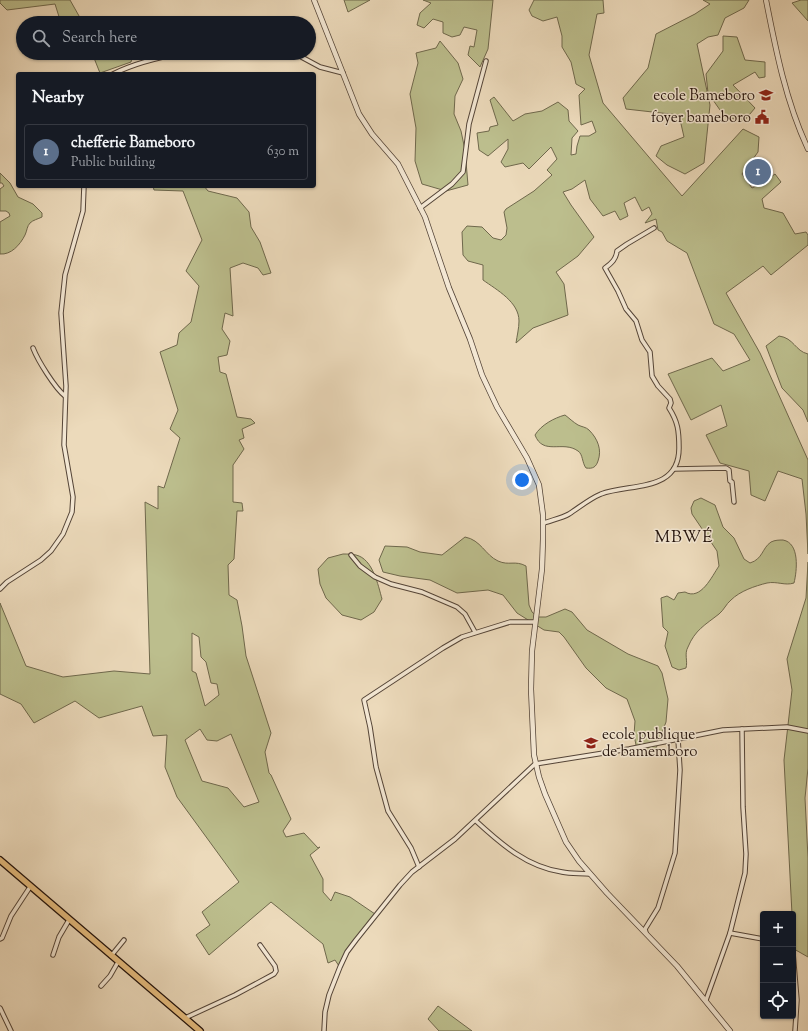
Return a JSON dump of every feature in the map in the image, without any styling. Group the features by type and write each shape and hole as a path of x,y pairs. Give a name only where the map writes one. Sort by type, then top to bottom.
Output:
{"main road":[{"path":"0,860 200,1031"}],"street":[{"path":"314,0 362,119 372,134 398,164 420,208 431,232 446,279 468,332 485,382 497,407 536,475 541,496 544,523 542,570 535,622 531,672 532,732 535,764 541,785 563,836 573,853 622,910 677,966 730,1031"},
{"path":"766,0 779,63 788,95 797,125 808,149"},
{"path":"118,72 152,60"},
{"path":"307,60 320,67 343,73"},
{"path":"420,208 452,184 463,172 468,128 486,61"},
{"path":"0,589 7,582 41,560 51,551 63,534 72,512 73,497 64,445 65,396 61,329 62,300 65,275 83,211 84,188"},
{"path":"544,523 568,515 592,499 605,493 660,480 667,477 674,469 679,452 679,431 674,417 668,408 671,403 670,399 652,376 650,352 642,340 636,321 626,309 605,268 613,262 617,251 654,228"},
{"path":"33,348 58,390 65,396"},
{"path":"674,469 726,468 729,470 730,481 732,482 733,486 734,502"},
{"path":"351,555 367,572 380,579 391,584 422,592 457,607 465,614 475,632"},
{"path":"419,867 411,848 388,811 376,767 364,700 447,645 475,632 510,622 535,622"},
{"path":"324,1031 327,1002 347,952 400,885 419,867 476,821 535,764 629,749 716,731 787,727 808,731"},
{"path":"706,1000 730,933 746,866 742,729"},
{"path":"646,934 645,929 658,908 675,852 680,770 678,739"},
{"path":"476,821 508,849 535,864 562,872 590,874"},
{"path":"0,940 11,916 30,887"},
{"path":"53,955 69,920"},
{"path":"730,933 760,938"},
{"path":"111,956 124,940"},
{"path":"185,1018 235,995 274,974 276,971 275,966 260,945"},
{"path":"101,986 110,976 118,962"},
{"path":"795,1031 797,1000 796,983"},
{"path":"0,1008 11,1031"}],"green space":[{"path":"0,0 70,0 79,16 59,16 55,4 7,10 0,3"},
{"path":"344,0 370,0 348,12"},
{"path":"423,0 493,0 488,49 480,67 468,55 470,46 474,47 477,30 464,27 460,35 452,37 443,33 443,22 433,19 424,28 417,25 420,13 431,3"},
{"path":"534,0 603,0 604,13 597,14 589,55 603,103 682,196 743,129 759,137 758,152 742,174 752,188 775,174 781,182 762,199 764,208 783,213 795,234 806,232 808,235 808,245 771,275 763,266 726,293 760,353 808,460 808,554 802,479 778,471 765,501 751,495 749,471 720,463 706,435 727,426 721,405 691,420 668,374 712,358 723,371 750,360 734,334 714,324 687,253 667,241 662,232 658,230 656,219 645,223 652,214 649,207 642,211 635,197 624,203 628,216 620,220 615,211 603,216 590,199 585,180 572,189 563,192 594,237 578,256 556,272 564,284 568,315 533,328 516,343 519,321 515,308 501,292 483,280 483,265 468,261 463,255 462,232 467,226 482,227 493,238 501,240 506,235 507,228 504,212 506,209 534,191 552,175 547,170 557,159 551,147 529,169 523,163 505,167 501,162 508,149 508,139 488,156 479,150 477,133 489,131 490,127 498,125 490,100 494,97 513,121 525,114 542,111 558,102 568,110 569,121 578,131 572,138 571,155 576,154 580,136 589,136 596,132 592,121 581,125 579,95 585,89 576,84 571,62 562,47 562,36 557,17 543,21 532,16 529,10"},
{"path":"703,0 749,0 744,8 725,18 718,35 708,37 697,44 710,105 704,163 685,174 667,165 656,156 661,146 684,137 679,115 626,109 623,98 648,68 656,34 695,14 710,4"},
{"path":"801,0 808,0 808,21 792,3"},
{"path":"723,36 737,37 745,60 765,62 765,77 759,78 755,72 733,85 755,108 744,121 725,117 708,93 706,74 723,51"},
{"path":"440,41 458,63 463,79 455,96 454,114 461,131 465,150 468,185 446,191 422,184 415,161 416,128 410,94 418,63 416,53 436,48"},
{"path":"95,60 132,60 131,62 100,72"},
{"path":"0,173 10,183 18,197 33,204 42,213 42,217 30,223 18,246 4,254 0,254 0,222 10,216 6,211 0,211 0,189 4,186 0,183"},
{"path":"154,188 206,188 208,191 237,198 249,212 251,227 260,242 271,273 263,275 258,268 243,263 230,268 233,316 225,313 222,329 230,341 227,355 218,357 220,372 226,374 237,417 251,419 255,423 242,429 244,438 239,440 244,449 233,465 233,502 242,503 243,511 237,511 234,559 228,565 229,595 237,600 246,656 271,733 265,752 269,773 291,819 283,831 286,837 304,833 318,848 320,847 310,855 323,879 323,892 331,901 335,892 350,897 375,914 339,966 335,960 328,963 323,944 271,902 209,955 196,935 210,925 202,912 239,882 177,797 165,767 167,735 153,736 142,706 99,718 75,701 34,723 21,704 0,694 0,603 26,666 63,677 114,671 150,674 145,502 158,509 158,486 164,488 180,438 170,429 178,410 160,352 177,345 179,333 191,322 199,286 186,271 202,240 183,191 154,190","holes":["192,633 199,637 201,657 206,662 211,683 217,684 219,695 205,706 196,673 192,671","200,729 207,740 217,741 231,734 259,802 244,807 228,788 202,781 185,740"]},
{"path":"779,336 788,339 800,350 808,354 808,422 803,410 782,388 766,346"},
{"path":"565,415 578,425 588,429 597,441 600,453 594,467 586,468 580,452 572,448 543,445 535,435 548,422"},
{"path":"701,498 715,505 723,527 734,538 744,559 750,563 758,559 768,544 776,540 783,540 792,546 795,552 796,572 794,583 767,583 748,589 729,602 721,612 701,628 694,636 687,650 686,668 679,670 672,667 665,646 668,632 663,627 661,598 667,596 674,600 678,593 696,593 705,586 719,566 717,551 692,514 691,508 694,501"},
{"path":"465,537 475,541 498,561 505,563 519,563 526,566 529,605 532,612 538,617 546,617 565,609 572,612 587,630 628,654 658,666 662,673 668,699 666,722 655,751 649,756 642,756 637,750 634,735 635,721 627,699 606,688 586,668 559,632 544,630 517,613 503,595 488,590 457,593 430,580 383,572 379,560 385,546 407,547 420,552 442,555"},
{"path":"343,554 351,554 362,557 367,562 374,573 382,599 374,612 361,620 342,615 326,598 320,584 318,569 328,558"},
{"path":"808,562 808,768 805,798 808,858 808,957 796,950 796,911 792,911 784,760 792,690 787,659 806,598"},
{"path":"438,1006 472,1031 439,1031 428,1019"}],"place":[{"name":"ecole Bameboro","path":"766,95"},
{"name":"foyer bameboro","path":"762,117"},
{"name":"chefferie Bameboro","path":"758,172"},
{"name":"ecole publique de bamemboro","path":"591,743"}],"district":[{"name":"MBWÉ","path":"684,536"}]}
